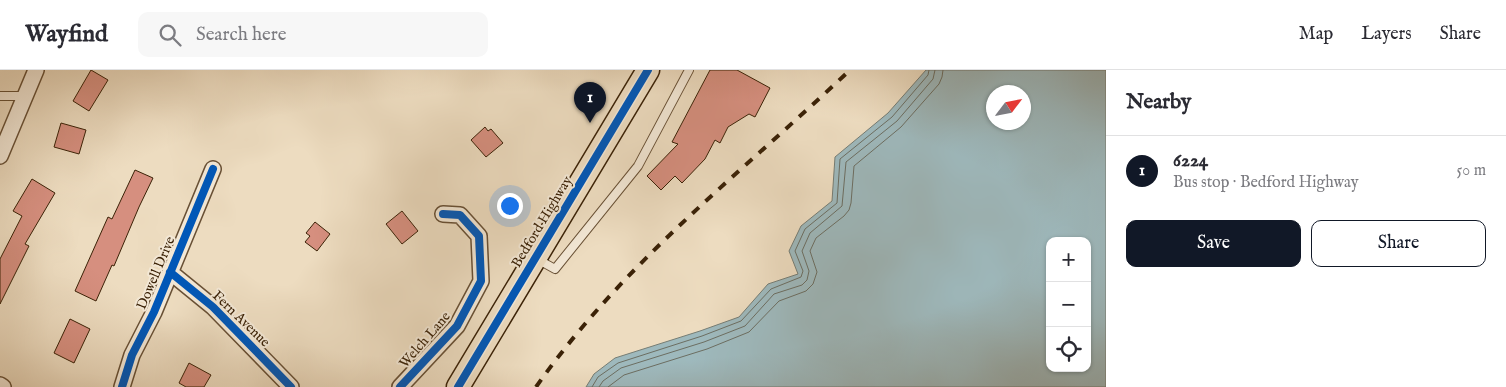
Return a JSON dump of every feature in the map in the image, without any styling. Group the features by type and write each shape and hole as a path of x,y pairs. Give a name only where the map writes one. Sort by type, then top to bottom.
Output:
{"main road":[{"name":"Bedford Highway","path":"458,387 648,70"}],"street":[{"path":"0,156 36,70"},
{"name":"Dowell Drive","path":"122,387 132,355 154,312 213,169"},
{"name":"Welch Lane","path":"400,387 457,326 481,281 479,236 460,215 443,214"},
{"name":"Fern Avenue","path":"170,272 213,307 291,387"}],"lane":[{"path":"536,258 555,269 561,262 638,166 689,70"},
{"path":"0,96 24,96"}],"water":[{"path":"926,70 1106,70 1106,387 586,387 594,374 615,358 739,317 768,284 798,274 789,251 801,226 832,201 835,157 888,113"}],"building":[{"path":"91,70 108,80 89,111 73,101"},
{"path":"710,70 737,70 770,88 755,117 749,114 728,127 720,143 715,140 705,159 682,183 675,176 661,190 647,176 678,144 672,142"},
{"path":"61,123 86,130 79,154 54,147"},
{"path":"485,127 488,131 491,129 503,143 486,157 471,140"},
{"path":"135,170 153,178 114,266 112,265 96,301 75,291 108,217 112,219"},
{"path":"32,179 55,193 25,244 29,246 0,304 0,259 22,216 13,211"},
{"path":"402,211 418,231 402,244 386,224"},
{"path":"315,222 330,234 317,251 305,242 310,236 306,233"},
{"path":"70,319 90,329 74,363 54,353"},
{"path":"189,363 211,375 204,387 186,387 179,383"}],"railway":[{"path":"536,387 570,342 645,259 850,70"}],"cycle path":[{"path":"458,387 648,70"},
{"path":"122,387 132,355 154,312 213,169"},
{"path":"400,387 457,326 481,281 479,236 460,215 443,214"},
{"path":"170,272 213,307 291,387"}],"place":[{"name":"6224","path":"590,123"}]}
